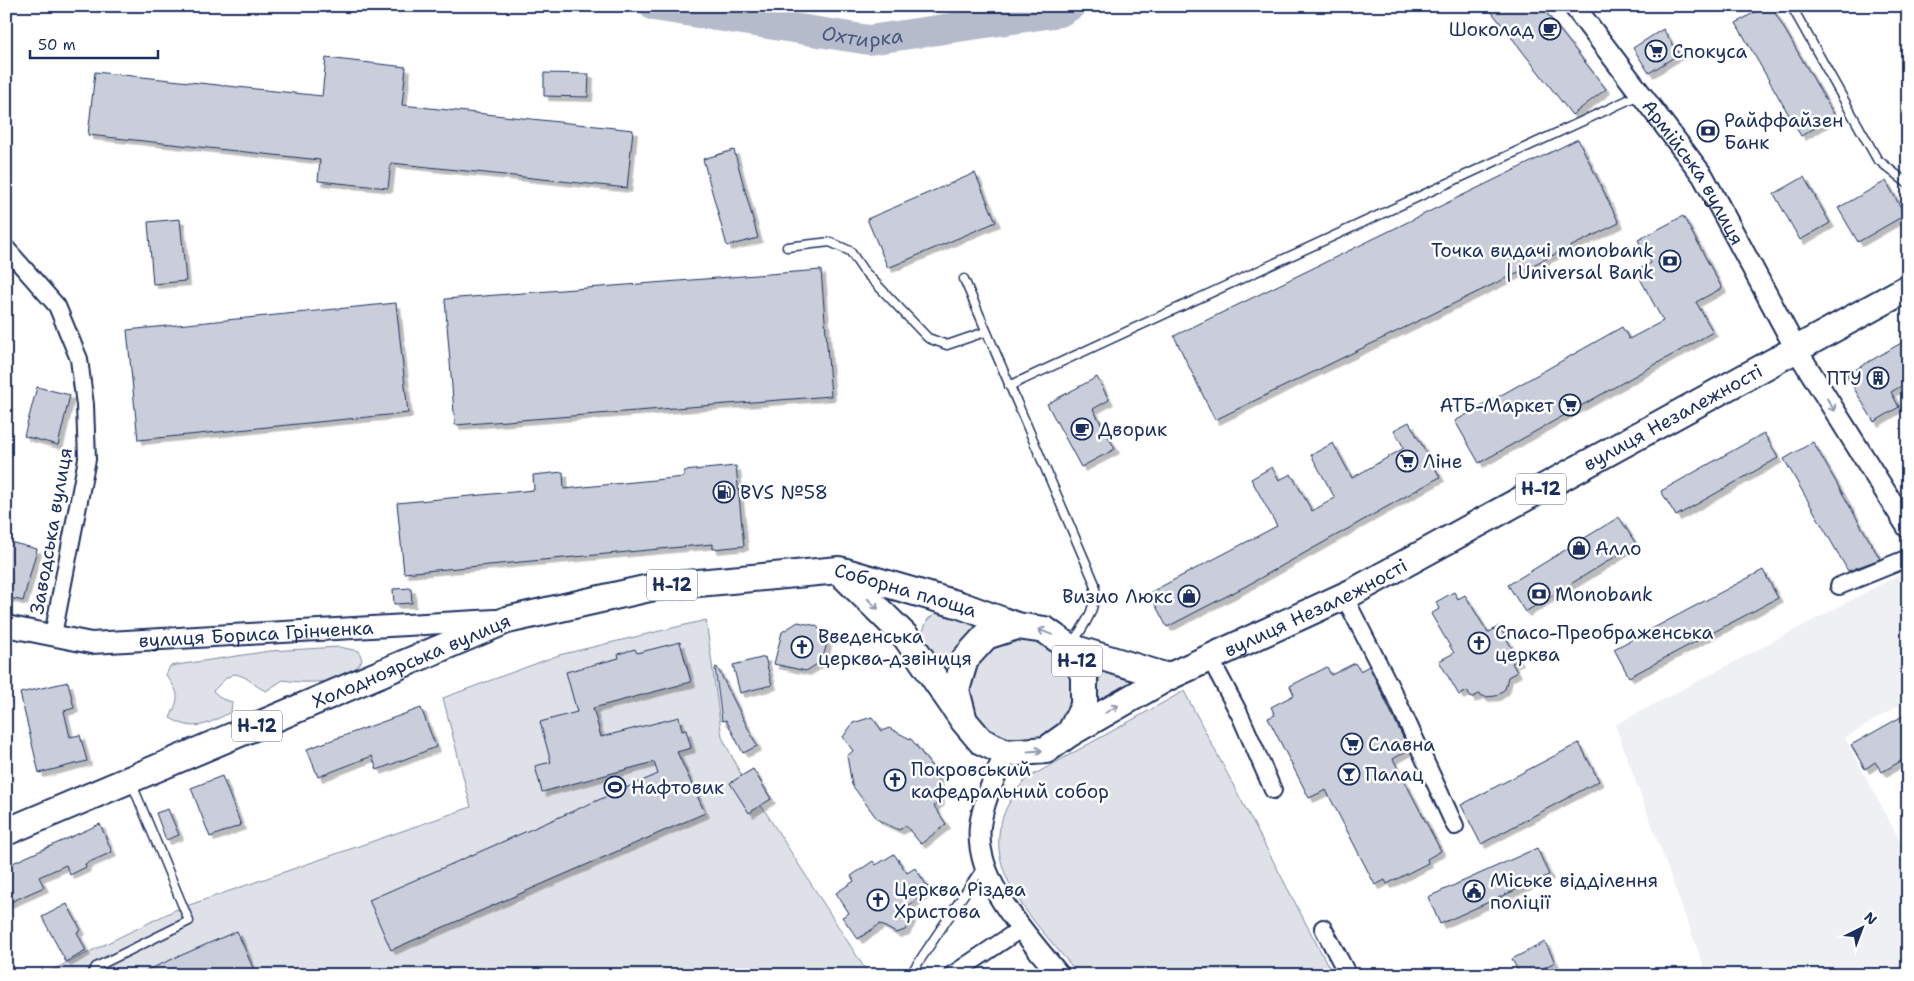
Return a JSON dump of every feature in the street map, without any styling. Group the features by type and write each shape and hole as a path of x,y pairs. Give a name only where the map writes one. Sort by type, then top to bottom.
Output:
{"main road":[{"name":"вулиця Незалежності","path":"1168,677 1344,596 1908,288"},
{"name":"Соборна площа","path":"839,570 960,605 1017,626 1045,630 1069,647 1168,677"},
{"name":"Соборна площа","path":"839,570 906,637 964,721 981,741 1006,753 1046,750 1070,733 1168,677"},
{"name":"Холодноярська вулиця","path":"6,832 507,620 654,586 839,570"},
{"name":"Соборна площа","path":"964,721 956,690 965,659 986,636 1017,626"},
{"name":"Соборна площа","path":"1069,647 1084,675 1084,706 1070,733"}],"street":[{"name":"Армійська вулиця","path":"1574,6 1703,176 1796,349 1908,528"},
{"name":"Заводська вулиця","path":"6,248 58,306 79,359 85,406 87,459 53,635"},
{"path":"1839,586 1908,558"},
{"path":"1344,596 1398,702 1455,826"},
{"name":"вулиця Бориса Грінченка","path":"6,626 91,643 507,620"},
{"path":"1210,658 1240,715 1273,790"},
{"path":"1006,753 994,779 980,826 984,864 1003,904 1059,975"},
{"path":"952,975 1022,928"},
{"path":"1323,928 1348,975"}],"lane":[{"path":"1794,6 1792,7 1878,159 1908,184"},
{"path":"1009,386 1641,94"},
{"path":"787,247 830,242 850,251 863,270 928,338 947,345 985,332"},
{"path":"964,279 985,332 1095,584 1092,613 1069,647"},
{"path":"91,975 96,967 189,921 130,780"},
{"path":"910,975 984,864"}],"shaded area":[{"path":"1908,570 1908,700 1845,738 1908,856 1908,975 1707,975 1615,725"},
{"path":"937,613 949,613 984,623 949,671 945,672 925,643 922,633 928,619"},
{"name":"Нафтовик","path":"706,620 722,737 742,776 753,769 771,799 761,805 869,975 47,975 46,973 175,910 471,807 443,698 559,655"},
{"path":"1022,640 1042,644 1058,655 1069,671 1073,691 1069,711 1058,727 1042,738 1022,742 1002,738 986,727 975,711 971,691 975,671 986,655 1002,644"},
{"path":"339,647 359,651 362,660 348,674 327,681 304,682 283,680 266,691 247,679 234,674 226,678 213,691 222,699 232,702 231,712 208,723 194,726 179,723 170,718 176,705 177,695 166,675 170,666 270,651"},
{"path":"1097,664 1142,684 1093,710 1100,679"},
{"path":"1184,691 1333,975 1079,975 1023,906 1009,883 1000,858 999,833 1007,807 1026,779"}],"building":[{"path":"1487,6 1541,6 1606,89 1572,115"},
{"path":"1765,6 1771,6 1835,116 1801,136 1736,23"},
{"name":"Спокуса","path":"1663,29 1679,54 1649,73 1633,48"},
{"path":"326,58 406,67 402,105 633,130 627,188 391,163 388,188 318,181 320,160 88,135 95,72 322,96"},
{"path":"544,73 589,74 588,97 544,96"},
{"path":"1578,139 1619,223 1215,420 1174,336"},
{"path":"734,150 758,238 727,246 703,159"},
{"path":"975,173 996,222 888,268 867,219"},
{"path":"1804,177 1830,223 1800,240 1774,194"},
{"path":"1886,181 1905,215 1858,242 1838,208"},
{"path":"1683,216 1722,288 1696,302 1713,332 1479,463 1455,421 1622,327 1629,339 1663,321 1636,271 1651,263 1638,240"},
{"path":"180,219 186,281 153,284 148,222"},
{"path":"821,270 831,396 455,425 445,299"},
{"path":"396,303 408,413 138,440 127,330"},
{"name":"ПТУ","path":"1908,339 1908,382 1891,392 1899,407 1874,422 1846,375"},
{"name":"Дворик","path":"1097,377 1109,400 1093,409 1115,449 1081,467 1047,404"},
{"path":"37,387 70,395 58,445 24,436"},
{"path":"1409,422 1440,477 1246,586 1167,627 1149,593 1277,526 1251,479 1272,467 1279,480 1291,474 1312,511 1335,498 1311,455 1333,443 1352,478 1404,448 1394,430"},
{"path":"1764,433 1778,458 1676,516 1661,491"},
{"path":"1813,442 1880,559 1848,571 1784,459"},
{"path":"736,466 744,546 713,549 713,544 404,573 397,503 534,490 533,475 563,472 564,489 684,477 684,471"},
{"path":"1619,517 1636,544 1525,612 1508,585"},
{"path":"6,541 37,549 23,601 6,597"},
{"path":"1763,570 1778,598 1629,677 1614,649"},
{"path":"411,588 412,603 394,604 393,589"},
{"name":"Спасо-Преображенська церква","path":"1454,592 1458,599 1465,595 1488,633 1499,626 1519,660 1512,663 1517,672 1508,677 1505,689 1496,696 1485,697 1479,694 1471,698 1467,691 1459,695 1439,661 1454,653 1431,614 1439,609 1436,602"},
{"name":"Введенська церква-дзвіниця","path":"798,622 817,626 827,643 822,661 806,671 774,664 782,632"},
{"path":"680,642 691,682 593,708 601,737 679,717 682,731 686,730 691,748 677,752 705,813 391,950 369,900 658,774 654,762 542,792 535,766 551,762 540,722 577,712 566,672 619,658 618,654 635,649 637,653"},
{"path":"765,657 772,685 740,693 733,665"},
{"name":"Палац","path":"1355,663 1360,671 1369,666 1409,750 1393,759 1441,851 1427,859 1428,863 1387,884 1385,880 1375,885 1326,790 1309,798 1268,718 1275,715 1271,707 1294,695 1290,686 1327,667 1331,675"},
{"path":"717,667 757,746 743,753 726,720 722,721 715,668"},
{"path":"68,682 74,708 64,711 70,737 80,735 87,761 39,773 20,693"},
{"path":"421,708 436,747 377,770 372,756 318,777 307,749"},
{"path":"1908,713 1908,757 1882,772 1875,762 1865,769 1851,745"},
{"name":"Покровський кафедральний собор","path":"872,717 882,731 889,728 912,740 938,775 940,801 934,806 946,824 921,844 906,826 899,830 878,820 852,785 847,756 853,751 843,737 853,723"},
{"path":"1579,743 1599,781 1481,844 1461,805"},
{"path":"753,769 771,799 749,813 730,783"},
{"path":"222,776 241,825 210,837 191,788"},
{"path":"168,809 179,835 166,840 156,813"},
{"path":"100,824 112,852 85,864 86,867 70,875 66,865 39,877 44,887 6,904 6,866"},
{"path":"1537,848 1549,875 1440,924 1428,897"},
{"name":"Церква Різдва Христова","path":"894,854 907,873 915,868 930,890 909,905 911,919 905,930 896,933 880,924 858,939 842,917 849,913 836,893 854,881 851,876 873,861 876,865"},
{"path":"67,904 81,930 77,932 86,951 66,962 42,917"},
{"path":"237,931 256,975 136,975"},
{"path":"1545,942 1555,962 1530,975 1520,975 1512,959"}],"waterway":[{"name":"Охтирка","path":"654,6 869,40 1060,12 1070,6"}],"place":[{"name":"Шоколад","path":"1550,29"},
{"name":"Спокуса","path":"1656,51"},
{"name":"Райффайзен Банк","path":"1708,131"},
{"name":"Точка видачі monobank | Universal Bank","path":"1670,261"},
{"name":"ПТУ","path":"1878,378"},
{"name":"АТБ-Маркет","path":"1570,405"},
{"name":"Дворик","path":"1082,429"},
{"name":"Ліне","path":"1407,461"},
{"name":"BVS №58","path":"724,492"},
{"name":"Алло","path":"1579,548"},
{"name":"Monobank","path":"1539,594"},
{"name":"Визио Люкс","path":"1189,596"},
{"name":"Спасо-Преображенська церква","path":"1479,643"},
{"name":"Введенська церква-дзвіниця","path":"802,647"},
{"name":"Славна","path":"1352,744"},
{"name":"Палац","path":"1349,774"},
{"name":"Покровський кафедральний собор","path":"895,780"},
{"name":"Нафтовик","path":"615,787"},
{"name":"Міське відділення поліції","path":"1474,891"},
{"name":"Церква Різдва Христова","path":"878,900"}]}
